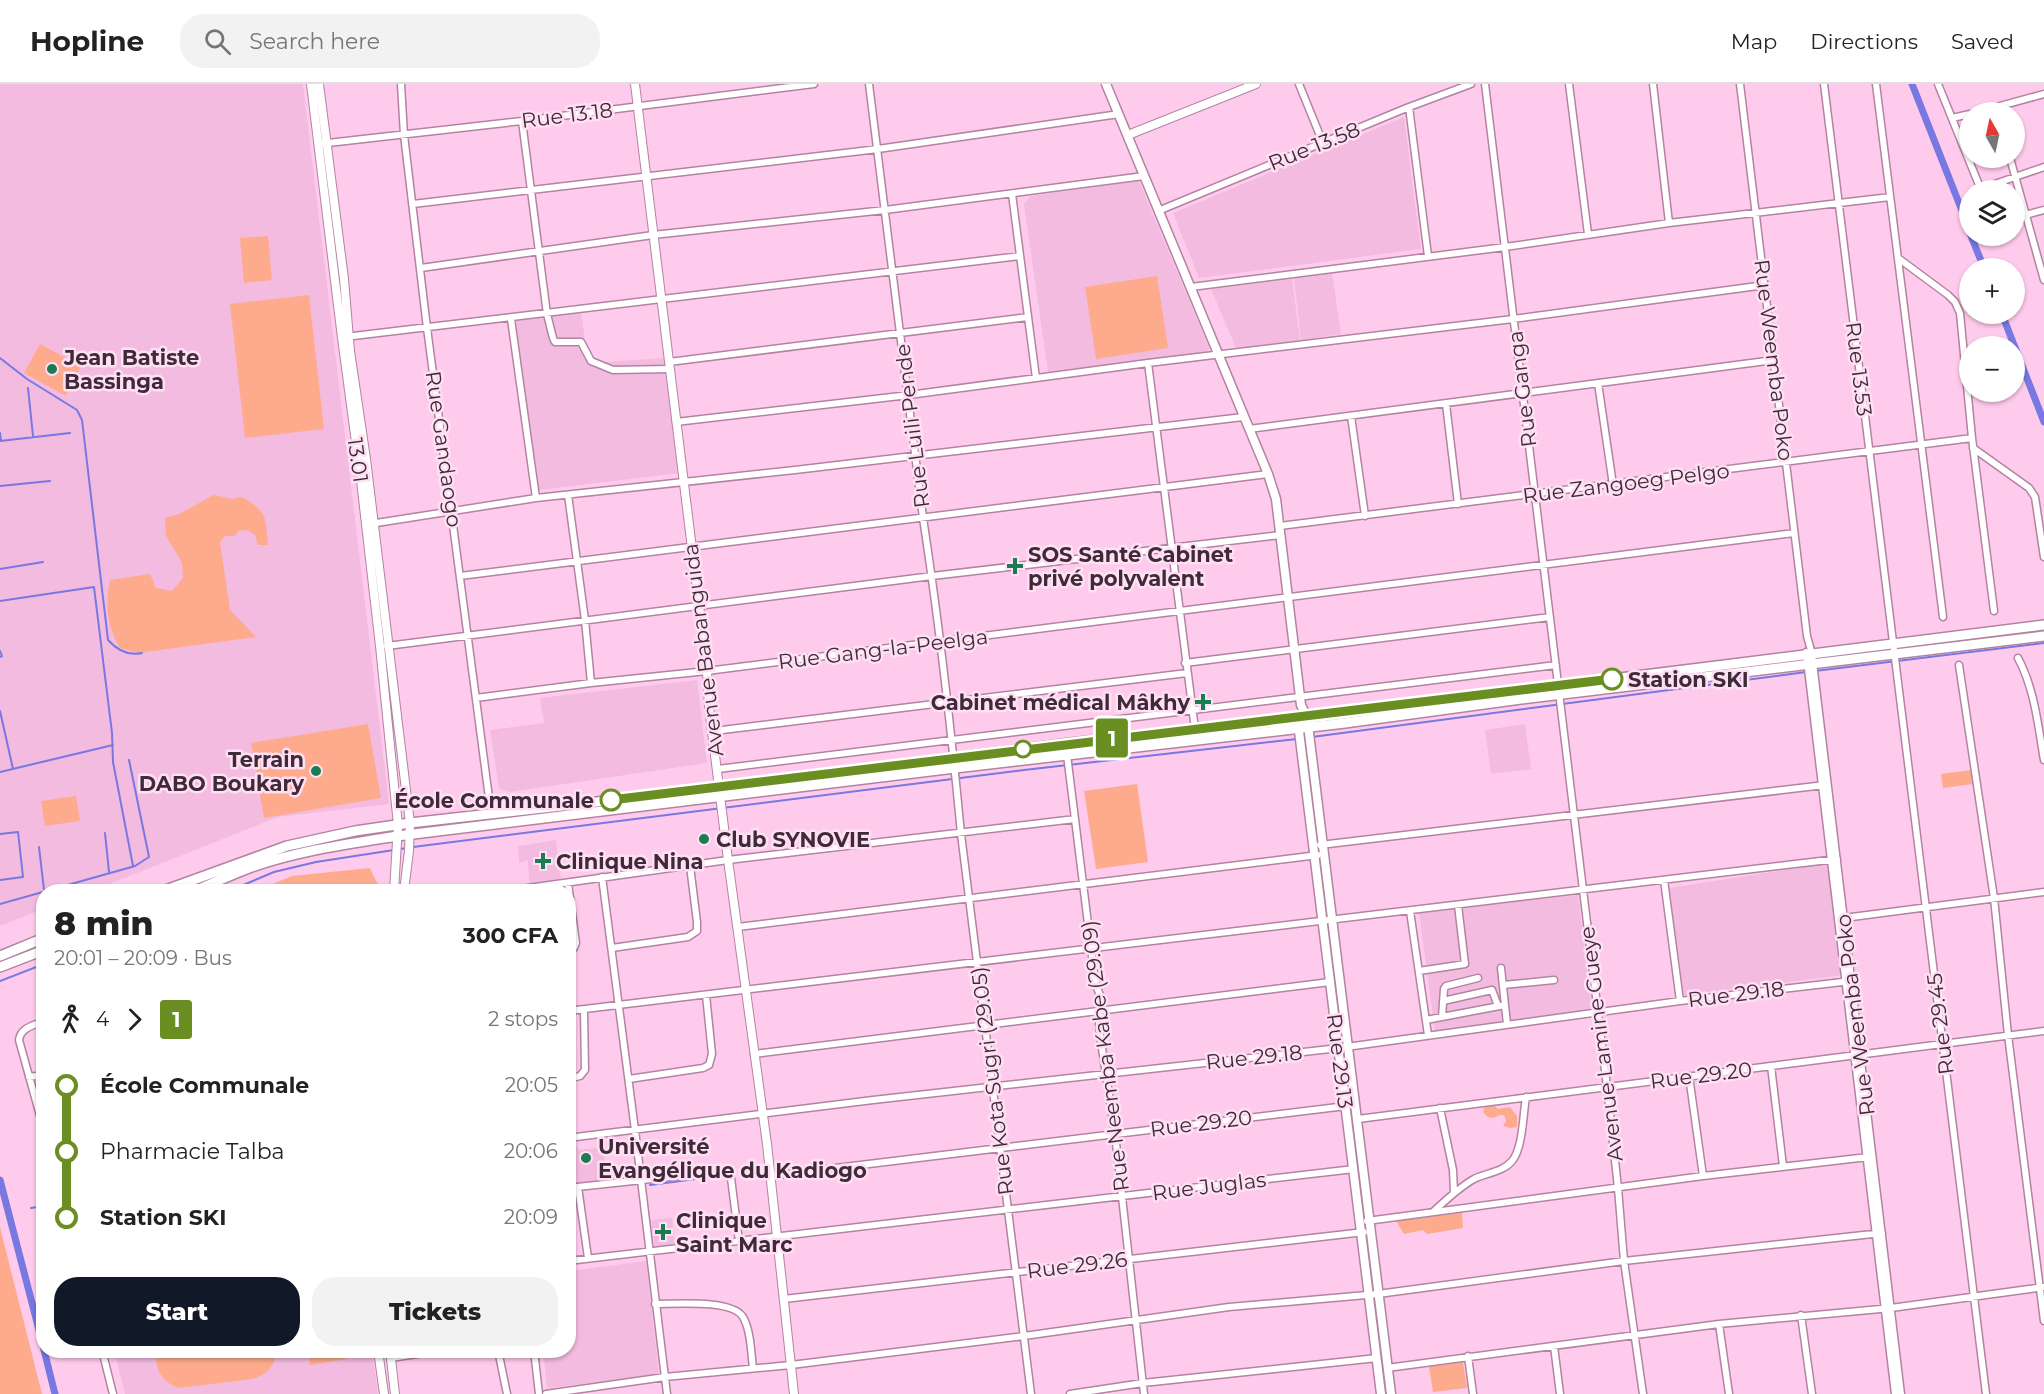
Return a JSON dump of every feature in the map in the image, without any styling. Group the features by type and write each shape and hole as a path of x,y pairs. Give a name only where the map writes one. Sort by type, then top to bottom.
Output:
{"main road":[{"path":"1107,84 1268,474 1276,499 1343,1047 1358,1119 1368,1295 1381,1394"},
{"path":"1893,649 2044,625"},
{"path":"182,884 287,846 355,831 410,823 954,757 1558,690 1893,649 2044,636"},
{"path":"211,884 250,868 293,855 337,845 397,836 1303,727 1558,690"},
{"name":"Rue 29.13","path":"1328,921 1330,982 1343,1047 1346,1106 1354,1169 1365,1221"},
{"path":"0,956 36,941"},
{"path":"0,967 36,953"},
{"path":"1366,1231 1378,1294 1390,1394"}],"street":[{"name":"13.01","path":"311,84 323,143"},
{"name":"13.01","path":"319,84 323,143 345,337 384,646 410,823 411,834 405,884"},
{"name":"Rue Gandaogo","path":"400,84 427,328 453,510 491,813"},
{"name":"Avenue Babanguida","path":"634,84 707,671 728,860 770,1176 794,1394"},
{"name":"Rue 13.18","path":"323,143 522,121 814,84"},
{"name":"Rue Luili Pende","path":"869,84 955,768"},
{"path":"1128,135 1256,84"},
{"path":"1299,84 1323,143"},
{"name":"Rue 13.58","path":"1158,211 1409,107 1471,84"},
{"name":"Rue Ganga","path":"1485,84 1558,690"},
{"path":"1569,84 1587,234"},
{"path":"1653,84 1669,223"},
{"name":"Rue Weemba Poko","path":"1740,84 1879,1233 1895,1394"},
{"name":"Rue 13.53","path":"1824,84 1893,649"},
{"path":"1876,84 1943,617"},
{"path":"1938,84 1979,185 1986,187 2044,167"},
{"path":"2022,102 2044,94"},
{"path":"1409,107 1428,255"},
{"path":"413,204 878,149 1119,114"},
{"path":"1952,118 1959,116"},
{"path":"522,121 547,314 555,342 577,340 581,342 591,361 613,370 669,366 1028,317"},
{"path":"2012,168 2044,280"},
{"path":"421,268 653,235 885,210 1144,176"},
{"path":"1012,194 1036,378"},
{"path":"1191,287 1505,247 1669,223 1890,197"},
{"path":"2026,215 2044,210"},
{"path":"345,337 1020,256"},
{"path":"1898,258 1948,295 1960,313 1973,448 1994,611"},
{"path":"676,422 1514,319 1765,285"},
{"path":"510,319 536,498"},
{"path":"1249,429 1774,360"},
{"path":"1148,363 1165,488 1178,611 1195,729"},
{"path":"1598,383 1613,485"},
{"path":"1446,404 1458,504"},
{"path":"1351,416 1365,516"},
{"path":"370,524 536,498 683,483 1244,417"},
{"name":"Rue Zangoeg Pelgo","path":"384,646 932,576 1172,549 1365,516 1972,438"},
{"path":"1973,448 2029,488 2035,497 2044,557"},
{"path":"460,576 1268,474"},
{"path":"568,495 591,683"},
{"name":"Rue Gang-la-Peelga","path":"476,698 940,642 1794,533"},
{"path":"1185,663 1550,617"},
{"name":"13.01","path":"384,646 398,825 394,884"},
{"name":"Rue 29.45","path":"1893,649 1986,1394"},
{"path":"2018,658 2028,678 2041,717 2044,760"},
{"path":"718,769 1192,711 1301,701 1556,665"},
{"path":"1959,666 1994,898 2008,1035 2042,1288 2044,1321"},
{"path":"714,731 1187,673"},
{"name":"Avenue Lamine Gueye","path":"1558,690 1607,1087 1624,1261 1643,1394"},
{"name":"Rue Neemba Kabe (29.09)","path":"1067,755 1095,982 1103,1002 1099,1026 1115,1134 1144,1394"},
{"name":"Rue Kota Sugri (29.05)","path":"955,768 999,1148 1031,1394"},
{"path":"738,927 1084,884 1574,814 1825,785"},
{"path":"560,884 728,860 1075,819"},
{"path":"576,1010 1834,859"},
{"name":"Rue Weemba Poko","path":"1834,859 1844,918 1848,981"},
{"path":"612,948 693,935 698,928 690,866"},
{"path":"602,877 667,1394"},
{"path":"1664,880 1680,1001"},
{"path":"1844,918 2044,892"},
{"path":"1419,971 1466,964 1458,905"},
{"path":"1410,911 1428,1035"},
{"path":"1501,969 1503,985 1501,1006"},
{"path":"1442,1017 1446,986 1478,978"},
{"path":"1503,985 1554,980"},
{"name":"Rue 29.18","path":"576,1137 1106,1073 1343,1047 1680,1001 1848,981"},
{"path":"754,1054 1330,982"},
{"path":"1443,1001 1492,990 1507,1024"},
{"path":"629,1079 703,1068 709,1065 712,1059 706,995"},
{"path":"1426,1020 1501,1006"},
{"path":"576,1078 580,1077 585,1070 584,1010"},
{"path":"36,1025 24,1029 20,1033 19,1040 36,1100"},
{"name":"Rue 29.20","path":"1358,1119 2044,1030"},
{"path":"1771,1066 1784,1166"},
{"path":"30,1077 36,1076"},
{"path":"1689,1076 1703,1176"},
{"path":"1433,1212 1474,1179 1506,1167 1512,1161 1518,1152 1526,1097"},
{"name":"Rue 29.20","path":"770,1176 1346,1106"},
{"path":"1440,1108 1452,1164 1454,1193"},
{"path":"1365,1221 1703,1176 1869,1157"},
{"name":"Rue Juglas","path":"576,1260 1354,1169"},
{"path":"588,1258 578,1187 641,1179 728,1172 731,1178 739,1241"},
{"name":"Rue 29.26","path":"784,1299 1366,1231"},
{"path":"546,1394 665,1377 791,1365 1024,1336 1229,1307 1378,1294 1624,1261 1879,1233"},
{"path":"1387,1368 1719,1324 1887,1308 2042,1288"},
{"path":"656,1304 722,1305 737,1311 742,1315 745,1323 753,1368"},
{"name":"Rue Weemba Poko","path":"1887,1308 1901,1394"},
{"path":"1802,1315 1812,1394"},
{"path":"1719,1324 1730,1394"},
{"path":"1554,1346 1560,1394"},
{"path":"1468,1356 1473,1394"},
{"path":"104,1358 113,1394"},
{"path":"379,1358 384,1394"},
{"path":"390,1358 395,1394"},
{"path":"500,1358 507,1394"},
{"path":"535,1358 539,1394"},
{"path":"1070,1394 1143,1383 1377,1358"}],"shaded area":[{"path":"0,84 303,84 389,804 278,817 110,884 36,884 36,912 0,926"},
{"path":"1404,117 1421,249 1199,278 1173,213"},
{"path":"1139,181 1209,348 1206,352 1048,372 1024,204 1031,196"},
{"path":"268,236 272,280 244,283 240,238"},
{"path":"1332,273 1341,334 1301,340 1294,278"},
{"path":"1157,276 1168,348 1096,359 1085,287"},
{"path":"1292,279 1300,340 1236,348 1211,289"},
{"path":"309,295 324,429 245,438 230,304"},
{"path":"581,311 588,363 666,358 680,473 539,490 514,321"},
{"name":"Jean Batiste Bassinga","path":"40,344 81,366 66,396 24,373"},
{"path":"214,495 233,499 242,497 257,507 264,516 268,545 258,545 255,535 247,530 238,531 235,536 225,536 220,542 230,610 256,637 138,653 120,648 112,632 108,615 110,580 150,574 156,588 172,591 183,578 182,563 166,536 165,518 179,514"},
{"path":"697,680 707,763 510,792 499,789 490,730 544,723 540,698"},
{"name":"Terrain DABO Boukary","path":"368,724 381,798 264,818 251,743"},
{"path":"1525,724 1531,769 1491,774 1485,730"},
{"path":"1971,770 1973,784 1943,788 1941,774"},
{"path":"1137,784 1148,862 1096,869 1084,791"},
{"path":"76,796 80,821 45,826 41,801"},
{"name":"Clinique Nina","path":"556,840 561,880 529,883 528,860 519,863 518,846"},
{"path":"1829,863 1843,975 1684,995 1669,888"},
{"path":"370,868 378,884 272,884 292,876"},
{"path":"1578,895 1592,1010 1435,1031 1419,912"},
{"path":"1492,1103 1498,1109 1510,1107 1517,1116 1517,1127 1503,1126 1506,1121 1504,1115 1488,1117 1483,1112 1485,1106"},
{"name":"Université Evangélique du Kadiogo","path":"576,1146 578,1150 603,1147 605,1166 598,1167 600,1178 597,1179 598,1183 576,1186"},
{"path":"1462,1213 1463,1228 1427,1234 1423,1230 1404,1234 1396,1221"},
{"name":"Clinique Saint Marc","path":"672,1218 675,1244 655,1248 651,1220"},
{"path":"0,1227 42,1394 0,1394"},
{"path":"646,1261 659,1375 547,1388 544,1358 576,1358 576,1270"},
{"path":"116,1358 373,1358 378,1394 125,1394"},
{"path":"156,1358 275,1358 270,1369 253,1379 178,1388 163,1378"},
{"path":"309,1358 347,1358 347,1359 310,1365"},
{"path":"1463,1362 1467,1388 1433,1392 1429,1367"}],"waterway":[{"path":"1912,84 1959,203"},
{"path":"1975,246 1980,258"},
{"path":"2006,324 2044,422"},
{"path":"0,358 27,379 77,410 82,420 108,640 115,647 124,651 132,654 142,653"},
{"path":"28,388 33,436"},
{"path":"0,433 1,441"},
{"path":"0,441 70,433"},
{"path":"0,486 50,481"},
{"path":"0,569 43,562"},
{"path":"0,601 94,587 112,733 113,762 133,866"},
{"path":"1815,671 2044,643"},
{"path":"0,651 2,656 0,657"},
{"path":"1312,737 1806,672"},
{"path":"0,711 13,769"},
{"path":"413,847 1024,770 1297,739"},
{"path":"0,772 113,745"},
{"path":"71,884 135,866 149,857 129,760"},
{"path":"0,834 18,832 23,877 0,880"},
{"path":"105,833 109,872"},
{"path":"39,847 43,884"},
{"path":"246,884 274,872 316,862 407,848"},
{"path":"0,904 36,894"},
{"path":"0,981 36,967"},
{"path":"650,1185 726,1175"},
{"path":"0,1180 36,1318"},
{"path":"31,1208 36,1207"},
{"path":"46,1358 55,1394"}],"bus line":[{"name":"1","path":"611,800 975,754 1307,717 1612,679"}],"place":[{"name":"Jean Batiste Bassinga","path":"52,369"},
{"name":"SOS Santé Cabinet privé polyvalent","path":"1015,566"},
{"name":"Station SKI","path":"1612,679"},
{"name":"Cabinet médical Mâkhy","path":"1203,702"},
{"name":"Terrain DABO Boukary","path":"316,771"},
{"name":"École Communale","path":"611,800"},
{"name":"Club SYNOVIE","path":"704,839"},
{"name":"Clinique Nina","path":"543,861"},
{"name":"Université Evangélique du Kadiogo","path":"586,1158"},
{"name":"Clinique Saint Marc","path":"663,1232"}]}
